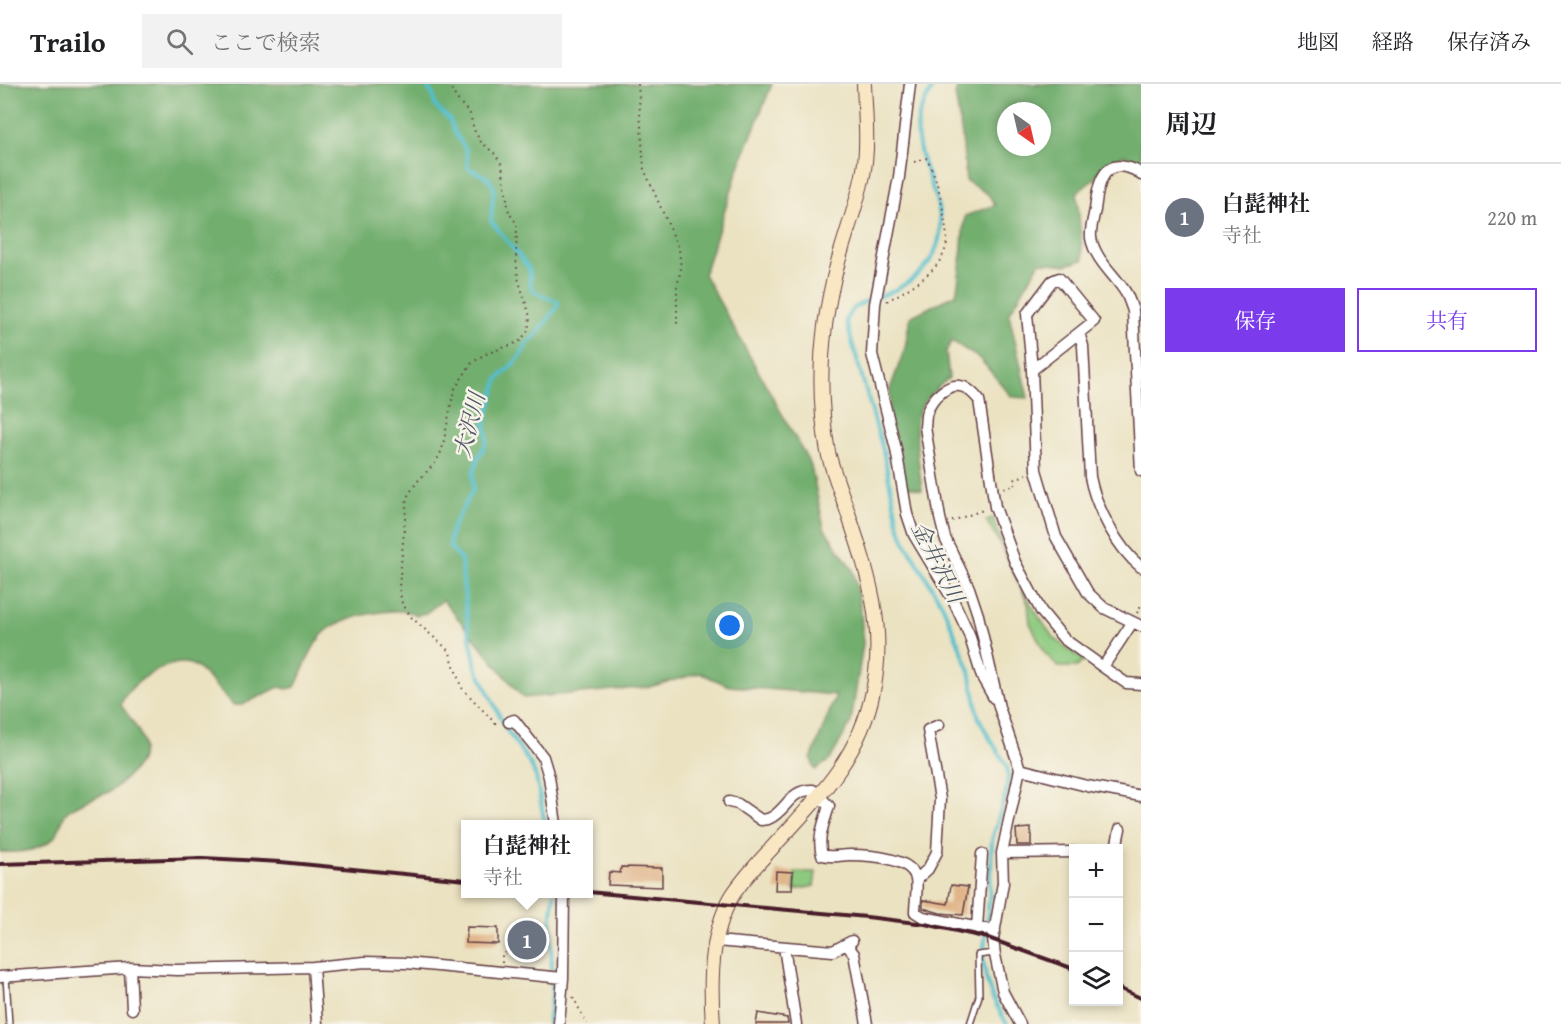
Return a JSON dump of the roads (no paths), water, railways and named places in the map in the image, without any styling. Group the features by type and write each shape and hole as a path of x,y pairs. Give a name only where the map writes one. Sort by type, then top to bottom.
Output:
{"street":[{"path":"713,1024 712,969 716,941 732,897 746,877 820,795 842,767 868,712 873,691 879,641 876,610 868,572 828,453 820,364 825,316 864,172 864,84"},
{"path":"910,84 899,177 877,290 872,354 896,448 907,514 914,535 953,600 969,634 982,677 999,707"},
{"path":"1141,175 1129,167 1119,165 1104,175 1099,183 1091,236 1101,260 1127,295 1133,311 1141,471"},
{"path":"1032,370 1094,321 1059,278 1052,281 1027,314 1036,470 1056,537 1088,593 1104,608 1136,625 1103,667"},
{"path":"1079,333 1083,346 1090,477 1094,497 1112,530 1133,561 1141,567"},
{"path":"986,929 1003,883 1002,853 1020,769 999,707 978,615 969,588 945,538 941,524 925,426 927,412 934,399 952,386 963,387 979,400 997,513 1015,562 1041,611 1064,639 1126,683 1141,684"},
{"path":"509,722 514,720 543,757 553,796 555,820"},
{"path":"916,880 928,869 937,852 940,799 928,730 939,725"},
{"path":"1020,769 1087,786 1141,796"},
{"path":"729,802 738,804 760,820 770,818 792,797 805,790 813,790 829,807 820,836 819,844 822,855 831,858 844,855 870,855 911,868 916,880 915,912 923,917 986,929"},
{"path":"1117,844 1120,829"},
{"path":"1002,853 1069,852"},
{"path":"982,854 986,929 1003,992 1020,1024"},
{"path":"559,1024 563,978 564,898"},
{"path":"716,941 833,951 849,943 854,954 867,1024"},
{"path":"784,947 796,1024"},
{"path":"3,977 130,968 313,968 365,962 406,963 563,978"},
{"path":"130,968 132,1009"},
{"path":"313,968 317,1024"}],"lane":[{"path":"969,1024 979,996 978,955 994,953"},
{"path":"3,977 9,1024"}],"waterway":[{"name":"大沢川","path":"427,84 433,95 435,106 450,120 466,150 468,168 488,178 494,188 491,221 528,267 531,287 541,295 558,302 557,307 527,344 519,358 498,379 485,423 486,443 473,474 473,490 452,528 450,538 450,547 461,560 468,627 476,667 506,729 531,765 536,777 544,820"},
{"name":"金井沢川","path":"934,84 919,116 918,137 940,214 937,246 928,263 915,277 899,288 855,307 846,321 883,450 898,523 905,542 943,606 970,671 978,716 1007,766 1006,793 992,840 990,892 983,957 992,997 1007,1024"},
{"name":"大沢川","path":"548,1024 552,996 551,925 554,898"}],"railway":[{"path":"0,864 203,858 281,862 461,880"},
{"path":"593,892 925,924 988,938 1069,967"},
{"path":"1123,990 1141,998"}],"place":[{"name":"白髭神社","path":"527,940"}]}
